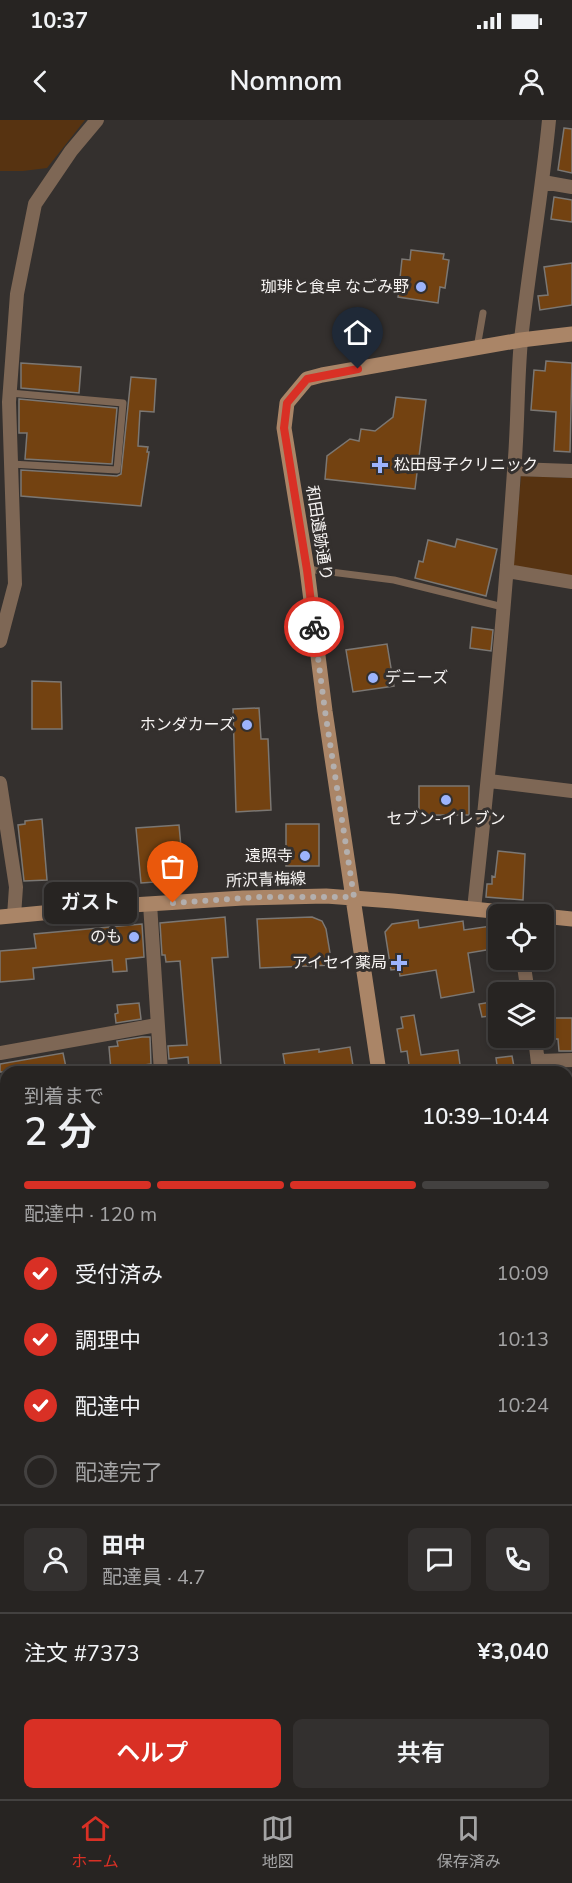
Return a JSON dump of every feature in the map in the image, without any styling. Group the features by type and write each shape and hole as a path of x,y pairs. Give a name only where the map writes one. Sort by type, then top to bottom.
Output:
{"street":[{"path":"0,641 15,584 10,393 17,294 35,204 71,151 97,120"},
{"path":"474,909 489,781 507,571 515,470 521,340 543,182 549,120"},
{"path":"543,182 572,187"},
{"name":"和田遺跡通り","path":"378,1066 325,711 307,570 284,428 287,403 307,379 322,375 521,340 572,334"},
{"path":"515,470 572,471"},
{"path":"507,571 572,582"},
{"path":"489,781 572,791"},
{"path":"0,783 16,887 7,917"},
{"name":"所沢青梅線","path":"7,917 252,897 326,896 488,911"},
{"path":"150,904 160,1066"},
{"path":"554,917 572,919"},
{"path":"0,1053 157,1026"},
{"path":"536,1048 539,1066"},
{"path":"544,1066 572,1060"}],"lane":[{"path":"477,348 483,313"},
{"path":"10,393 123,403 117,470 11,464"},
{"path":"307,570 394,580 503,607"}],"shaded area":[{"path":"0,120 85,120 47,168 0,171"},
{"path":"521,476 572,478 572,578 513,569"}],"building":[{"path":"564,128 572,129 572,173 558,170"},
{"path":"554,197 572,200 572,222 551,219"},
{"path":"411,250 444,254 443,259 449,260 445,288 440,287 438,303 398,297 402,259 410,260"},
{"path":"572,263 572,305 540,310 538,296 548,295 544,267"},
{"path":"546,361 572,363 570,452 554,451 556,412 531,410 534,370 545,371"},
{"path":"21,363 81,367 79,393 21,388"},
{"path":"131,377 156,379 154,412 140,411 138,446 148,447 147,452 149,452 141,506 21,496 21,470 117,476 121,474"},
{"path":"396,397 426,400 415,489 325,479 327,456 350,439 359,441 361,429 375,431 393,417"},
{"path":"19,399 117,408 112,464 25,459 27,433 19,433"},
{"path":"457,539 497,549 486,596 415,578 419,561 423,562 428,540 455,547"},
{"path":"472,627 493,630 491,651 470,648"},
{"path":"387,644 394,686 353,692 346,650"},
{"path":"32,681 61,682 62,729 32,729"},
{"path":"259,708 261,739 268,739 271,810 236,812 233,709"},
{"path":"419,786 469,786 469,815 419,815"},
{"path":"42,819 47,880 24,881 18,825 25,824 25,821"},
{"path":"286,824 319,824 319,866 286,866"},
{"path":"179,825 184,880 141,883 136,828"},
{"path":"498,851 525,854 523,900 486,897 487,884 492,884 492,876 495,877"},
{"path":"225,917 228,957 212,958 221,1066 189,1066 188,1057 169,1059 168,1046 187,1045 180,961 166,962 165,955 162,955 160,923"},
{"path":"312,917 322,921 326,929 332,965 260,968 257,919"},
{"path":"418,920 419,928 463,921 464,930 488,926 488,950 468,953 474,992 441,998 436,970 400,976 399,969 391,970 385,932 392,924"},
{"path":"142,924 144,957 126,959 127,971 113,972 112,960 33,968 34,979 0,982 0,951 36,948 34,934"},
{"path":"139,1003 141,1019 116,1023 117,1005"},
{"path":"488,1003 488,1016 482,1017 479,1004"},
{"path":"414,1015 421,1055 458,1050 460,1066 409,1066 407,1051 401,1052 397,1029 403,1028 401,1017"},
{"path":"554,1018 572,1018 572,1051 559,1051 558,1039 554,1039"},
{"path":"150,1037 151,1064 111,1066 109,1047 118,1046 117,1041"},
{"path":"350,1047 353,1066 285,1066 283,1054 319,1049 319,1052"},
{"path":"63,1053 66,1066 0,1066 0,1064"},
{"path":"512,1056 514,1066 497,1066 496,1058"}],"way so far":[{"path":"173,903 260,897 354,897 314,627"}],"place":[{"name":"珈琲と食卓 なごみ野","path":"421,287"},
{"name":"松田母子クリニック","path":"380,465"},
{"name":"デニーズ","path":"373,678"},
{"name":"ホンダカーズ","path":"247,725"},
{"name":"セブン-イレブン","path":"446,800"},
{"name":"遠照寺","path":"305,856"},
{"name":"ガスト","path":"173,903"},
{"name":"のも","path":"134,937"},
{"name":"アイセイ薬局","path":"399,963"}],"route":[{"path":"314,627 284,428 287,403 307,379 358,369"}]}
